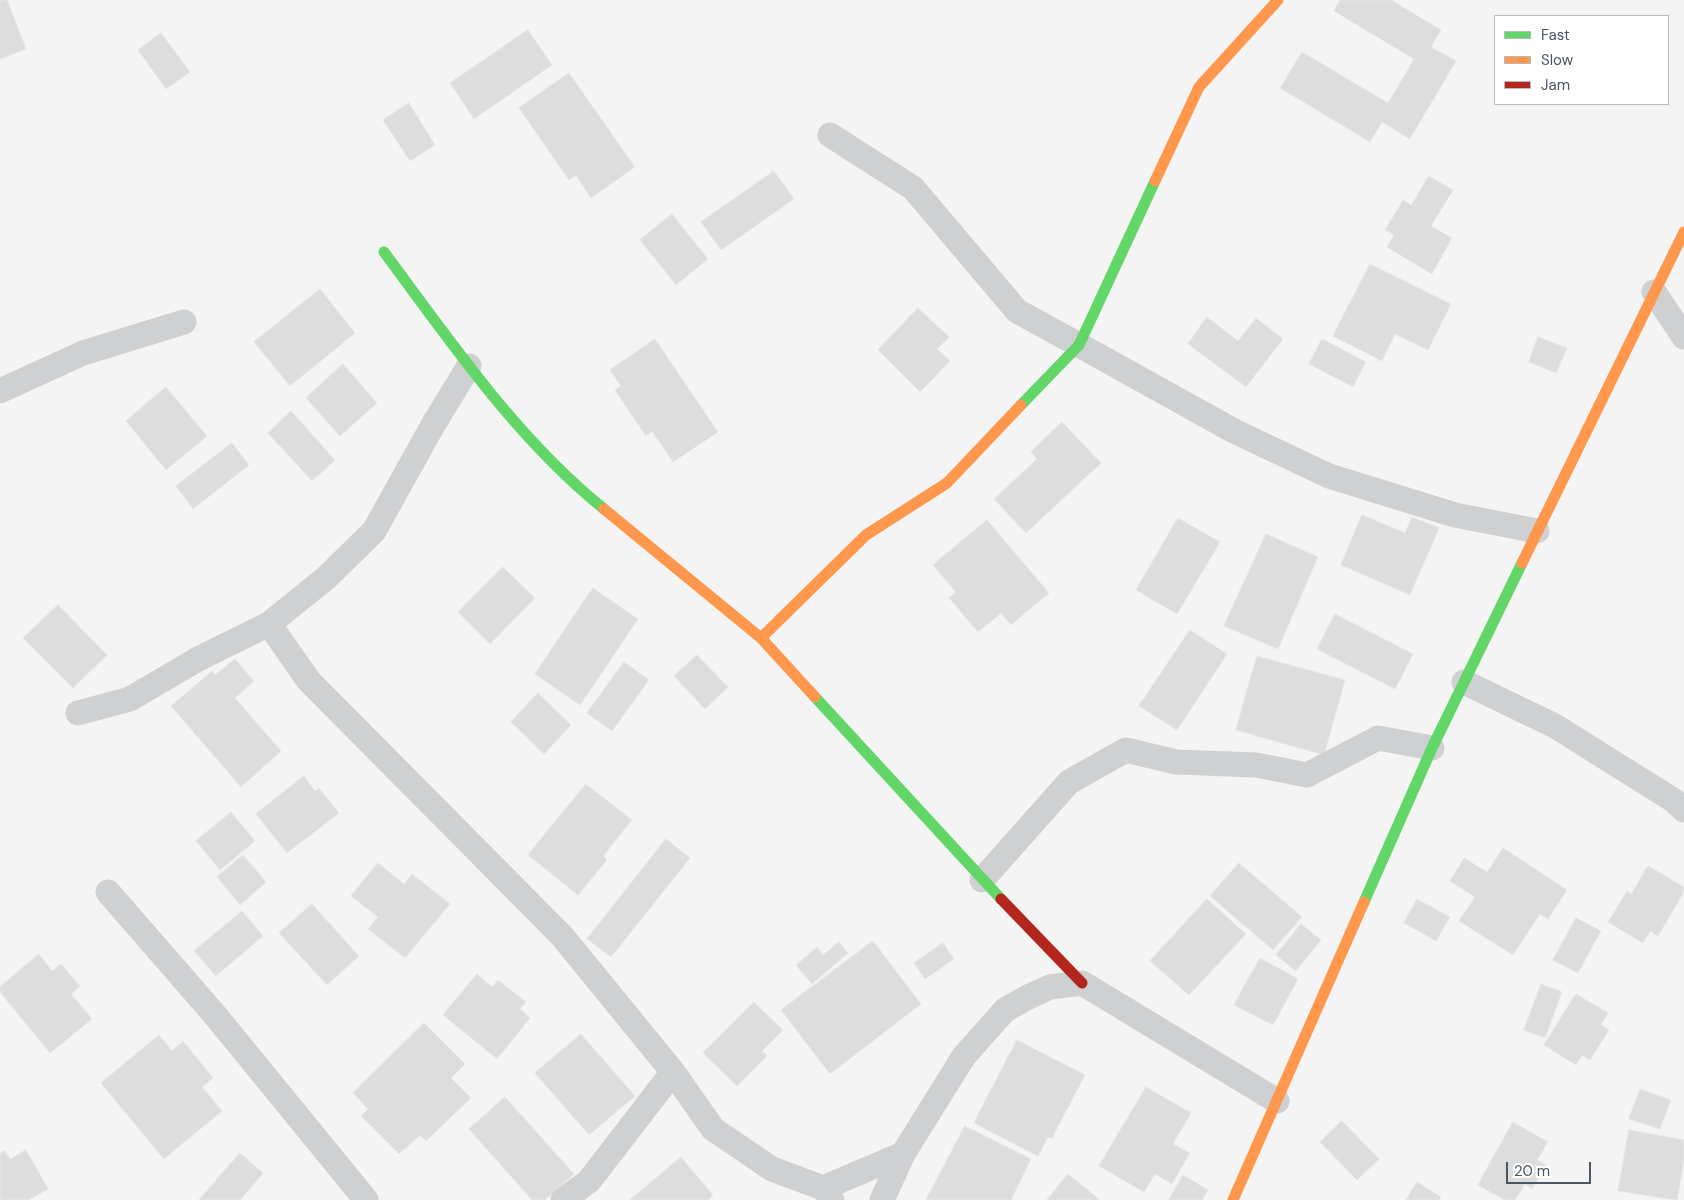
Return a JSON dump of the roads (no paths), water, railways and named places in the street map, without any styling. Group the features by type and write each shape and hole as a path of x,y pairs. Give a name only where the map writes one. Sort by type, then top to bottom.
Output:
{"street":[{"path":"761,638 866,535 948,483 1079,345 1199,87 1278,0"},
{"path":"830,135 913,188 1018,311 1234,431 1329,476 1455,515 1537,531"},
{"path":"1233,1200 1432,748 1684,232"},
{"path":"384,252 469,366 535,446 592,500 761,638 982,880 1082,983 1277,1101"},
{"path":"1654,292 1684,337"},
{"path":"0,391 83,353 184,322"},
{"path":"78,714 130,699 198,659 270,624 326,578 374,531 432,425 469,366"},
{"path":"270,624 309,681 562,936 673,1072 713,1129 772,1169 827,1194 903,1154"},
{"path":"1464,682 1554,726 1672,800 1684,810"},
{"path":"982,880 1070,782 1126,750 1176,762 1256,765 1308,775 1378,738 1432,748"},
{"path":"108,892 222,1022 366,1200"},
{"path":"882,1200 903,1154 964,1056 1005,1010 1028,996 1050,988 1082,983"},
{"path":"563,1200 588,1180 673,1072"}]}
